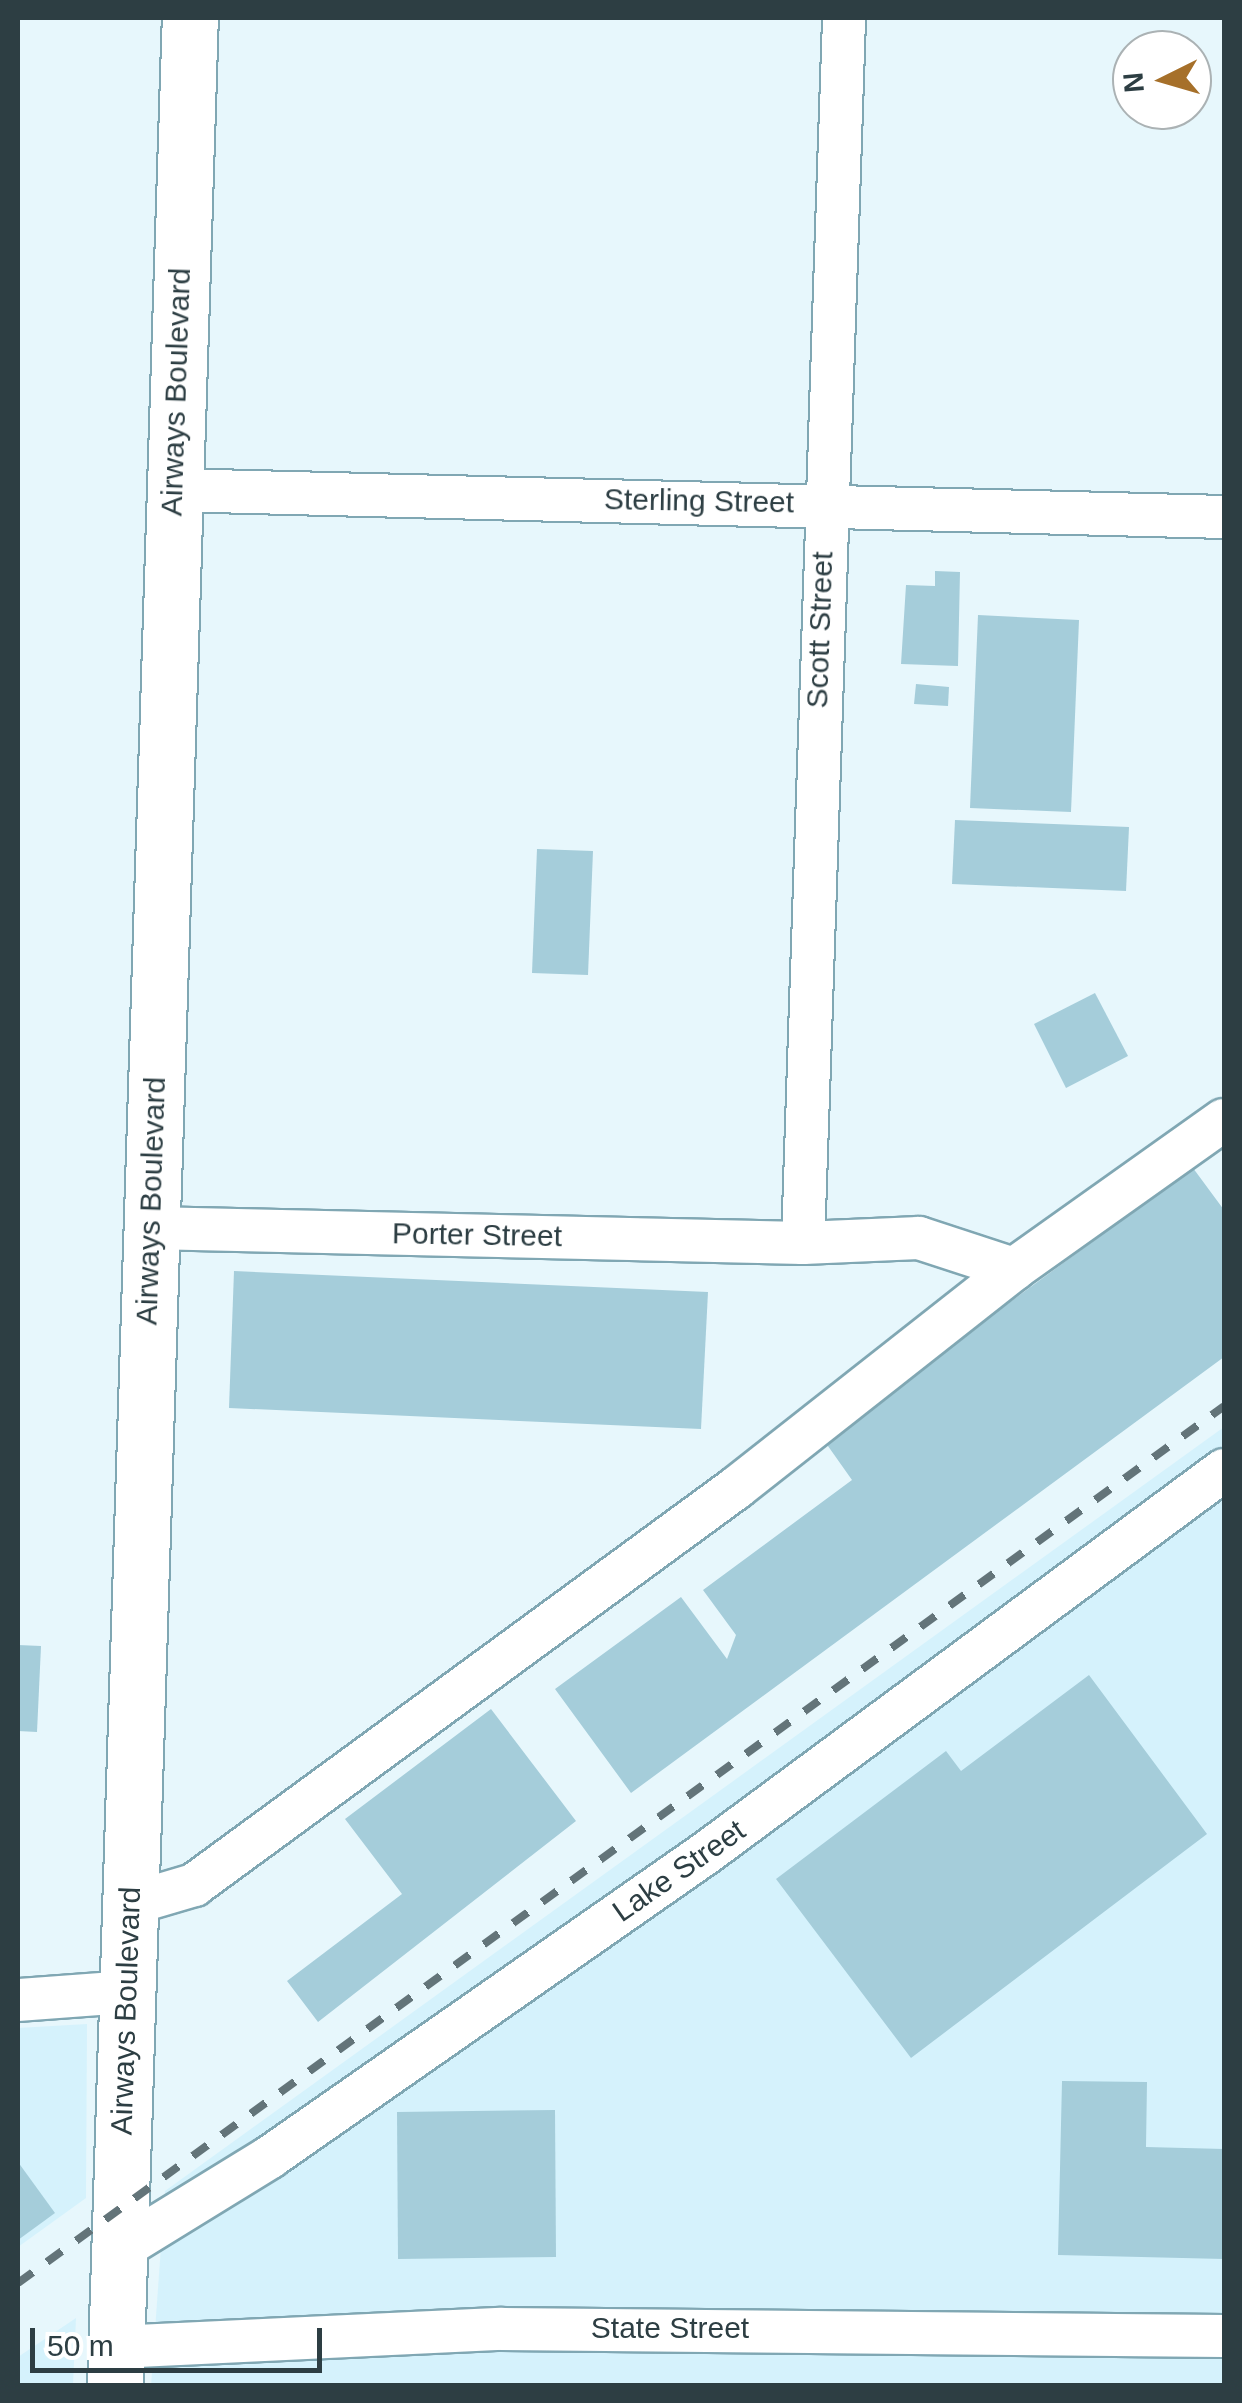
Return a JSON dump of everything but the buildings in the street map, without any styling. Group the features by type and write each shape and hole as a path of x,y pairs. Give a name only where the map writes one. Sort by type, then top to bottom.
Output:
{"main road":[{"name":"Airways Boulevard","path":"116,2366 172,490 190,18"}],"street":[{"name":"Scott Street","path":"804,1243 823,503 844,18"},
{"name":"Sterling Street","path":"172,490 823,503 1224,517"},
{"path":"130,1904 194,1885 736,1488 1014,1270 1224,1120"},
{"name":"Porter Street","path":"150,1228 804,1243 919,1238 1014,1270"},
{"name":"Lake Street","path":"119,2250 270,2157 706,1853 1224,1470"},
{"path":"18,2000 128,1992"},
{"name":"State Street","path":"116,2366 522,2329 1224,2336"}],"shaded area":[{"path":"1224,1427 1224,2385 151,2386 165,2191"},
{"path":"87,2024 86,2198 18,2247 18,2028"},
{"path":"76,2318 73,2385 18,2385 18,2357"}],"railway":[{"path":"18,2283 1224,1406"}]}
